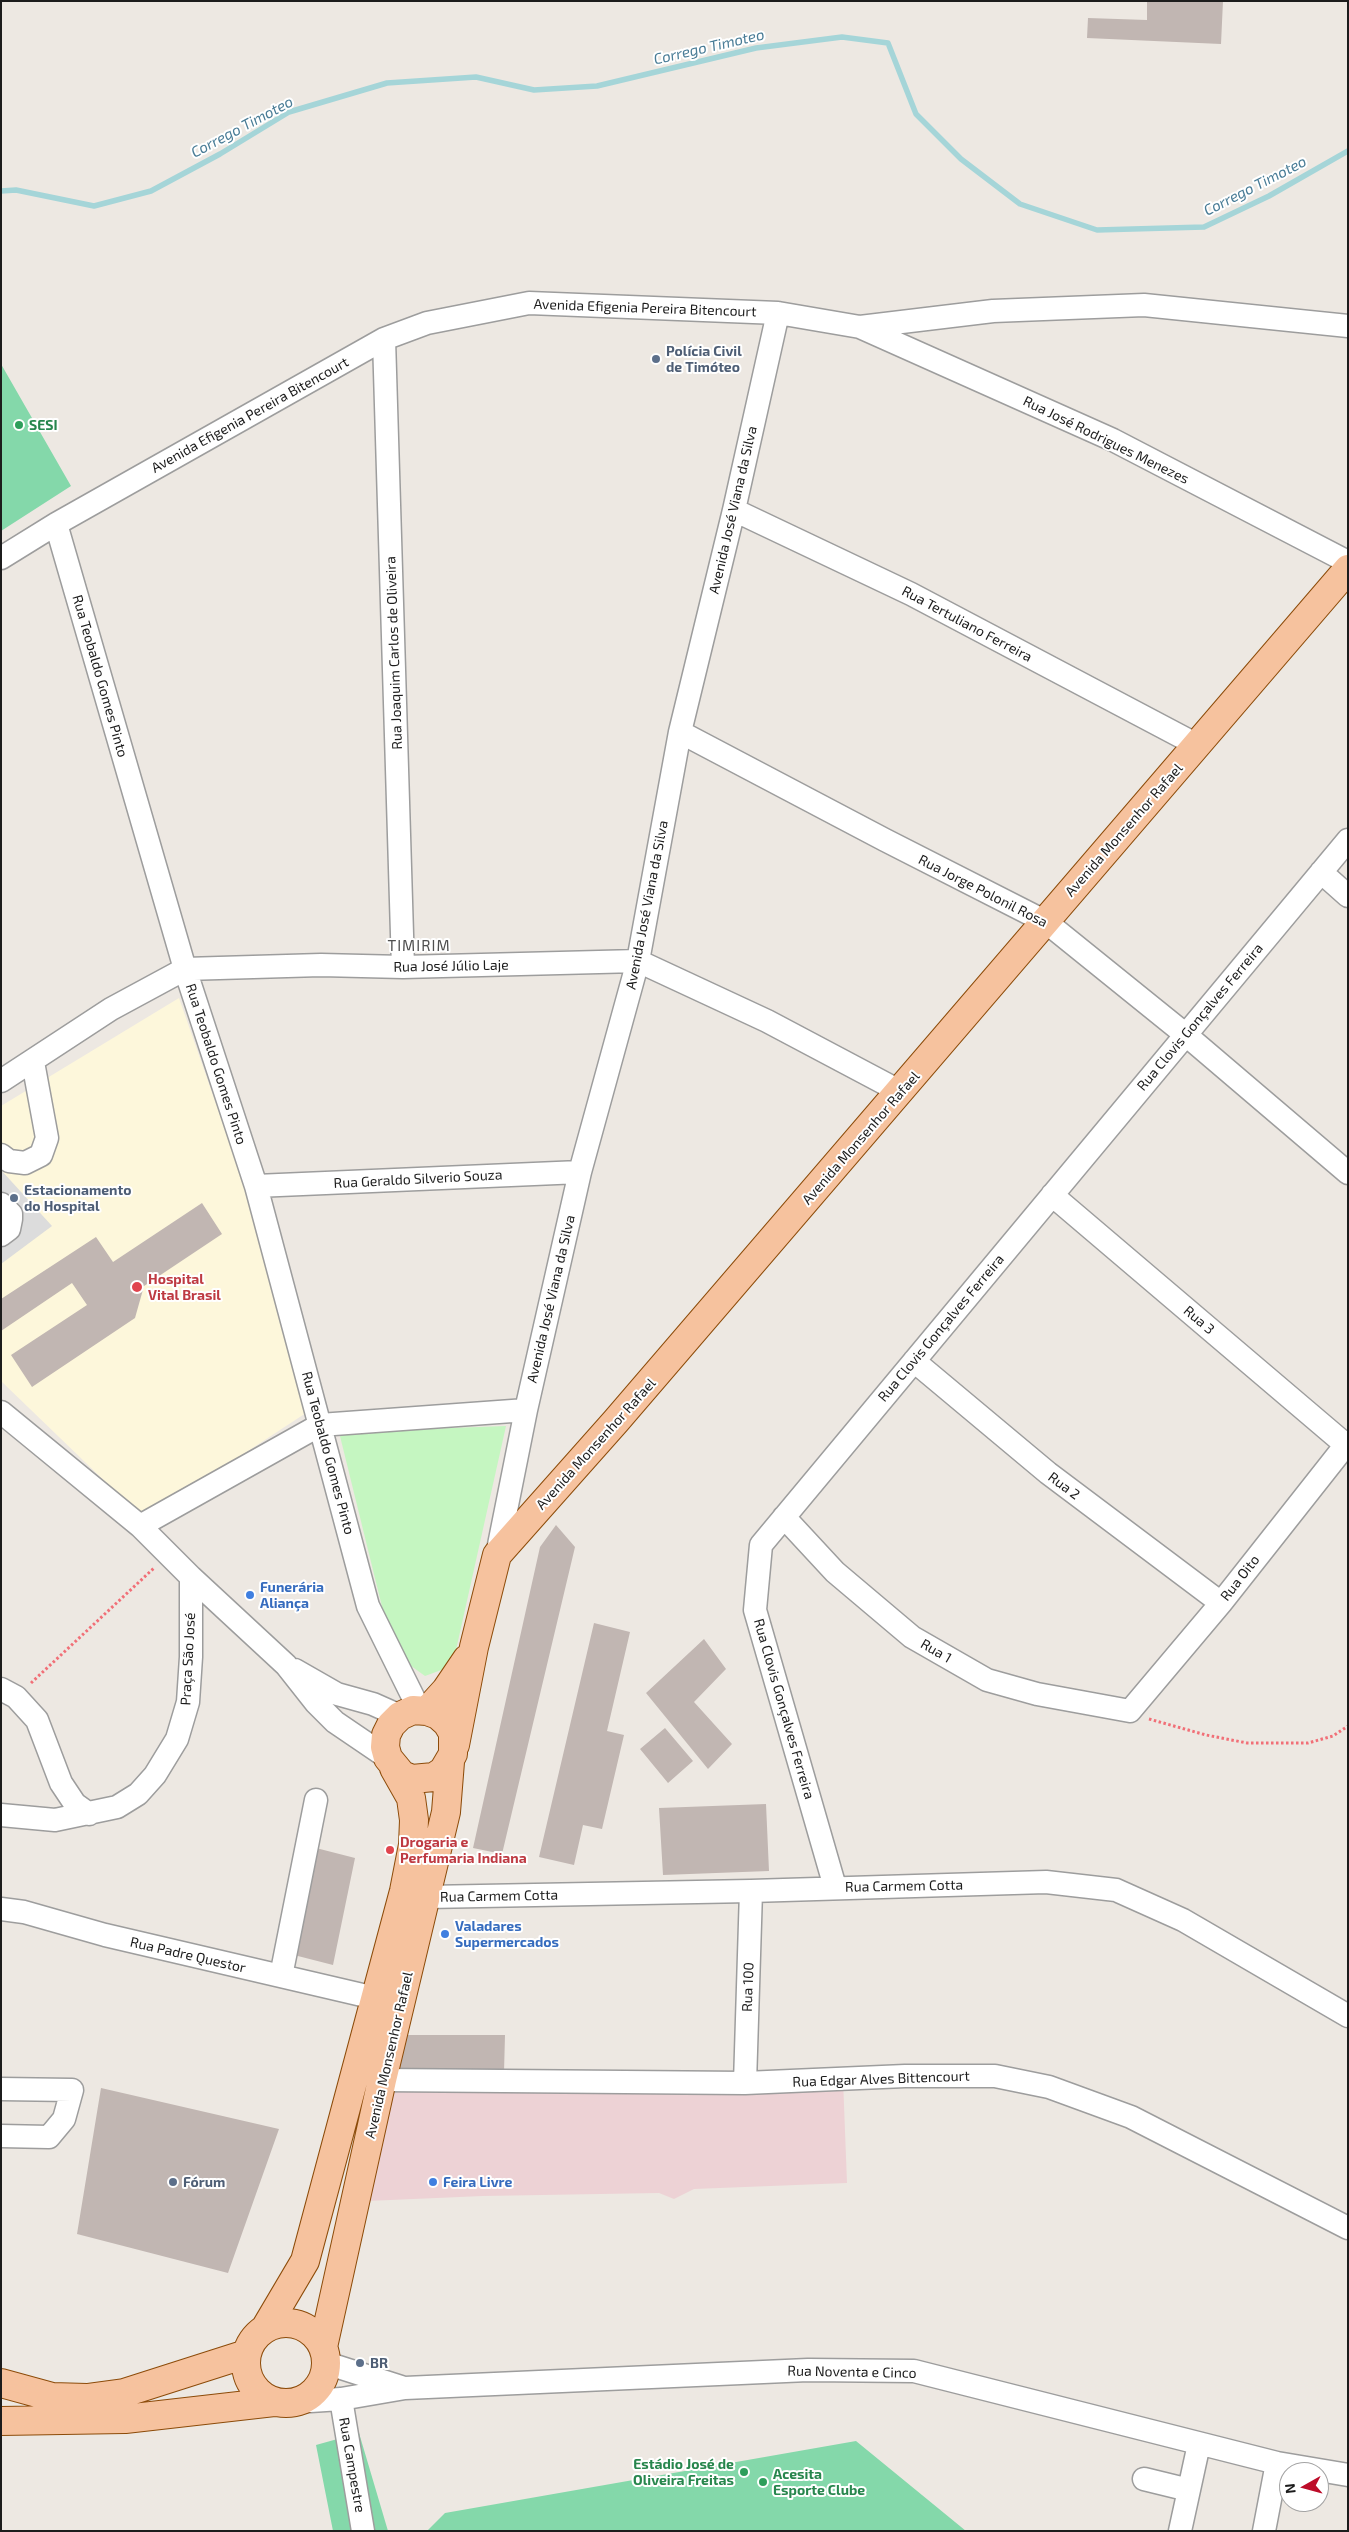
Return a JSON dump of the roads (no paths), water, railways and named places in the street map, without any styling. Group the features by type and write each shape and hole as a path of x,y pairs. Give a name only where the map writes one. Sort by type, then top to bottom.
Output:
{"main road":[{"name":"Avenida Monsenhor Rafael","path":"324,2355 382,2080 446,1812 452,1754 474,1647 496,1555 616,1422 1348,569"},
{"path":"416,1713 438,1715 447,1723 453,1733 452,1754 439,1774 423,1780 402,1775 391,1763 385,1747 386,1735 391,1725 416,1713 458,1674 474,1647"},
{"name":"Avenida Monsenhor Rafael","path":"266,2327 305,2261 404,1891 413,1845 414,1820 411,1798 391,1763"},
{"path":"1,2421 125,2419 285,2402 307,2396 317,2388 324,2376 324,2355 316,2336 305,2328 293,2323 279,2323 266,2327 253,2338 246,2354 248,2378 259,2392 285,2402"},
{"path":"1,2383 52,2397 87,2398 132,2391 246,2354"}],"street":[{"name":"Avenida Efigenia Pereira Bitencourt","path":"1,558 56,524 384,339 427,323 529,304 778,313 860,327 993,311 1144,305 1348,326"},
{"name":"Avenida José Viana da Silva","path":"496,1555 526,1410 580,1172 638,961 680,732 734,510 778,313"},
{"name":"Rua José Rodrigues Menezes","path":"860,327 1112,440 1348,562"},
{"name":"Rua Joaquim Carlos de Oliveira","path":"384,339 403,967"},
{"name":"Rua Tertuliano Ferreira","path":"734,510 911,594 1197,745"},
{"name":"Rua Teobaldo Gomes Pinto","path":"56,524 185,969 256,1186 368,1606 416,1713"},
{"name":"Rua Jorge Polonil Rosa","path":"680,732 1046,922 1186,1034 1348,1173"},
{"name":"Rua Clovis Gonçalves Ferreira","path":"835,1887 756,1610 761,1545 1348,840"},
{"path":"1321,872 1348,896"},
{"name":"Rua José Júlio Laje","path":"1,1081 33,1062 112,1008 185,969 322,965 403,967 638,961 767,1021 901,1092"},
{"path":"1,1155 9,1161 25,1163 41,1155 47,1138 33,1062"},
{"name":"Rua Geraldo Silverio Souza","path":"256,1186 580,1172"},
{"name":"Rua 3","path":"1052,1195 1347,1443"},
{"path":"1,1204 11,1214 11,1219 10,1228 1,1235"},
{"name":"Rua 2","path":"914,1361 1048,1473 1221,1602"},
{"path":"140,1526 320,1425 526,1410"},
{"path":"1,1412 140,1526 191,1577 286,1665 316,1703 335,1722 391,1763"},
{"name":"Rua Oito","path":"1130,1711 1221,1602 1347,1443"},
{"name":"Rua 1","path":"784,1517 835,1572 912,1637 987,1680 1037,1694 1130,1711"},
{"name":"Praça São José","path":"1,1815 55,1820 117,1807 138,1794 155,1776 176,1739 188,1702 191,1577"},
{"path":"286,1665 337,1694 416,1713"},
{"path":"9,1693 37,1720 61,1783 76,1804 89,1814"},
{"path":"281,1976 316,1800"},
{"name":"Rua Carmem Cotta","path":"427,1897 751,1892 835,1887 1046,1882 1116,1890 1183,1920 1348,2016"},
{"name":"Rua 100","path":"745,2084 751,1892"},
{"name":"Rua Padre Questor","path":"1,1909 24,1912 105,1935 375,1998"},
{"name":"Rua Edgar Alves Bittencourt","path":"382,2080 745,2084 905,2076 995,2076 1049,2087 1131,2117 1348,2228"},
{"path":"1,2089 72,2090 64,2119 48,2137 1,2136"},
{"path":"324,2355 405,2388"},
{"name":"Rua Noventa e Cinco","path":"405,2388 789,2371 914,2371 1277,2464 1348,2475"},
{"path":"285,2402 341,2399 405,2388"},
{"name":"Rua Campestre","path":"341,2399 364,2531"},
{"path":"1180,2531 1199,2444"},
{"path":"1264,2531 1277,2464"},
{"path":"1144,2479 1189,2490"}],"waterway":[{"name":"Corrego Timoteo","path":"1,191 16,190 94,206 151,191 220,154 289,112 387,83 476,77 534,90 597,86 756,48 842,37 888,43 916,114 961,159 1020,204 1097,230 1204,227 1269,196 1348,151"}],"place":[{"name":"Polícia Civil de Timóteo","path":"656,359"},
{"name":"SESI","path":"19,425"},
{"name":"Estacionamento do Hospital","path":"14,1198"},
{"name":"Hospital Vital Brasil","path":"137,1287"},
{"name":"Funerária Aliança","path":"250,1595"},
{"name":"Drogaria e Perfumaria Indiana","path":"390,1850"},
{"name":"Valadares Supermercados","path":"445,1934"},
{"name":"Fórum","path":"173,2182"},
{"name":"Feira Livre","path":"433,2182"},
{"name":"BR","path":"360,2363"},
{"name":"Estádio José de Oliveira Freitas","path":"744,2472"},
{"name":"Acesita Esporte Clube","path":"763,2482"}],"district":[{"name":"TIMIRIM","path":"419,946"}]}
